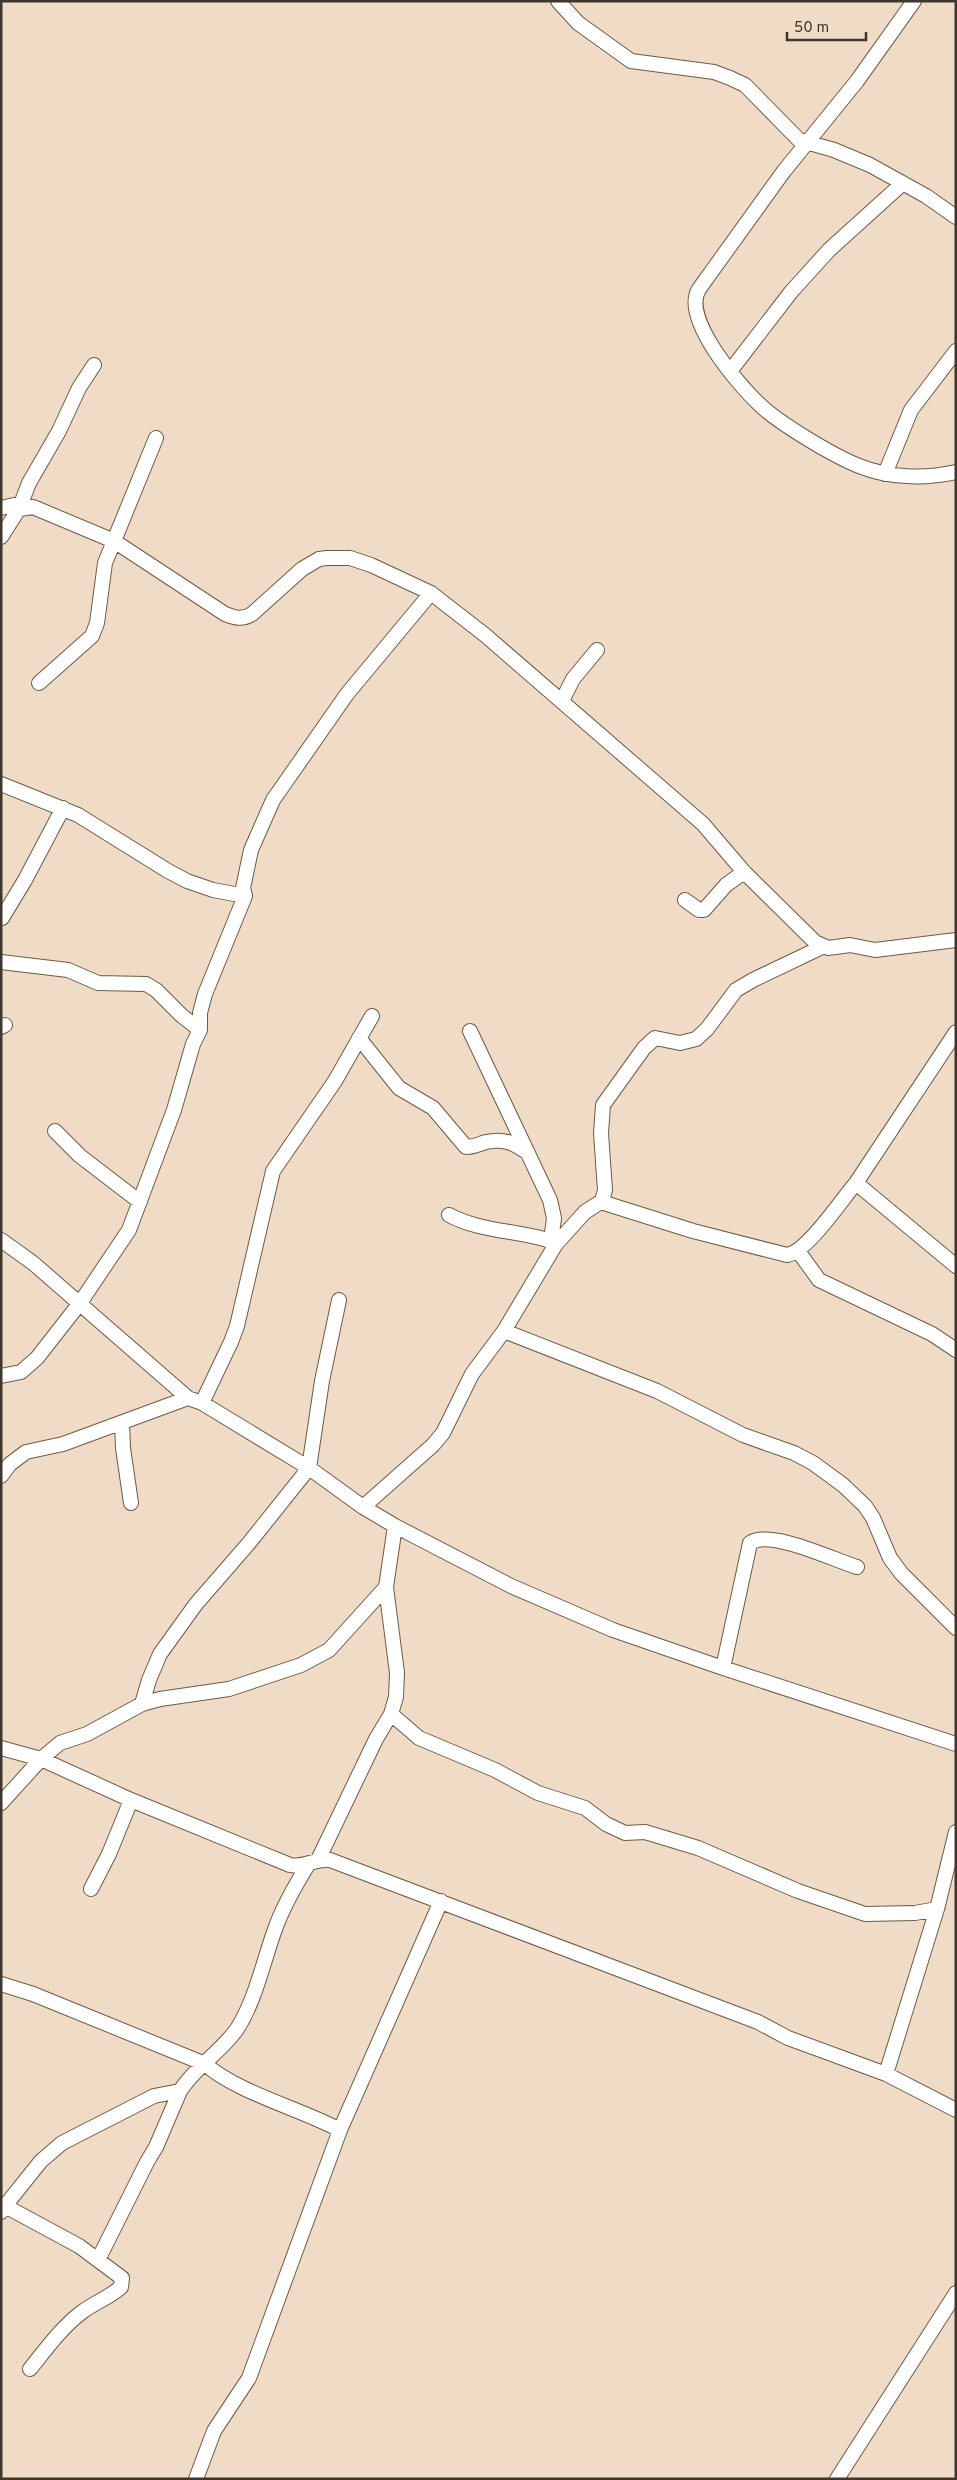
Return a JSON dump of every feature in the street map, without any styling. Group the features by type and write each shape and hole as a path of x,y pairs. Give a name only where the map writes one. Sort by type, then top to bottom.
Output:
{"street":[{"path":"914,1 857,81 784,171 695,296 696,308 703,330 714,351 759,404 797,432 857,466 884,474 914,476 956,472"},
{"path":"565,3 571,17 588,31 634,62 714,72 745,86 790,132 807,144 820,145 851,156 903,182 956,217"},
{"path":"731,370 790,292 829,250 903,182"},
{"path":"884,474 911,410 956,351"},
{"path":"1,537 19,509 29,483 59,431 79,388 94,365"},
{"path":"39,683 92,636 96,623 103,571 156,438"},
{"path":"1,508 14,505 19,509 32,507 114,541 225,614 240,618 248,616 258,609 302,569 319,559 350,558 371,565 431,592 485,635 703,824 744,872 804,934 822,947"},
{"path":"1,1376 17,1374 30,1365 80,1304 129,1230 174,1110 193,1044 200,1030 200,1013 205,994 245,896 243,888 251,850 273,800 347,694 431,592"},
{"path":"562,701 573,679 597,650"},
{"path":"1,784 63,808 90,822 187,881 213,890 245,896"},
{"path":"2,918 26,880 63,808"},
{"path":"685,900 699,910 704,910 726,885 744,872"},
{"path":"363,1506 433,1445 443,1433 472,1374 504,1331 554,1242 585,1212 601,1202 605,1190 601,1133 603,1106 644,1048 655,1038 684,1044 696,1039 707,1030 736,990 822,947 850,945 875,950 956,940"},
{"path":"1,962 68,970 98,983 146,984 156,990 181,1016 200,1030"},
{"path":"202,1403 232,1342 273,1171 335,1081 372,1016"},
{"path":"470,1030 550,1200 554,1218 554,1242"},
{"path":"601,1202 693,1231 780,1254 790,1254 798,1251 856,1183 956,1032"},
{"path":"360,1038 399,1088 433,1108 466,1147 501,1140 514,1143 529,1153"},
{"path":"55,1131 80,1156 140,1202"},
{"path":"856,1183 956,1266"},
{"path":"449,1215 476,1227 536,1236 554,1242"},
{"path":"1,1240 33,1263 188,1398 202,1403 309,1468 395,1526 512,1586 604,1626 723,1668 956,1744"},
{"path":"798,1251 819,1280 932,1334 956,1350"},
{"path":"142,1704 149,1680 160,1654 196,1604 249,1543 309,1468 322,1380 339,1300"},
{"path":"504,1331 657,1390 744,1435 794,1453 813,1463 842,1485 865,1506 873,1518 890,1558 901,1572 956,1628"},
{"path":"1,1476 10,1464 26,1452 63,1444 188,1398"},
{"path":"122,1423 123,1448 131,1503"},
{"path":"99,2258 156,2147 185,2082 205,2064 237,2028 261,1974 274,1930 314,1862 376,1739 391,1714 396,1696 396,1673 386,1587 395,1526"},
{"path":"723,1668 750,1543 761,1539 777,1541 857,1567"},
{"path":"1,1803 41,1759 60,1742 87,1734 142,1704 160,1699 229,1690 318,1658 339,1640 386,1587"},
{"path":"391,1714 420,1738 495,1770 538,1793 585,1808 606,1824 625,1833 645,1832 698,1848 805,1894 865,1914 915,1913 937,1909"},
{"path":"1,1748 41,1759 130,1800 290,1865 330,1860 441,1901 758,2022 788,2038 886,2074 956,2110"},
{"path":"91,1889 109,1854 130,1800"},
{"path":"886,2074 937,1909 956,1832"},
{"path":"196,2479 214,2431 249,2378 340,2130 441,1901"},
{"path":"1,1984 33,1994 205,2064 216,2074 284,2106 315,2117 340,2130"},
{"path":"30,2369 66,2325 82,2312 121,2287 122,2278 99,2258 2,2208 41,2161 62,2142 154,2096 180,2091"},
{"path":"837,2479 951,2310 956,2293"}]}
